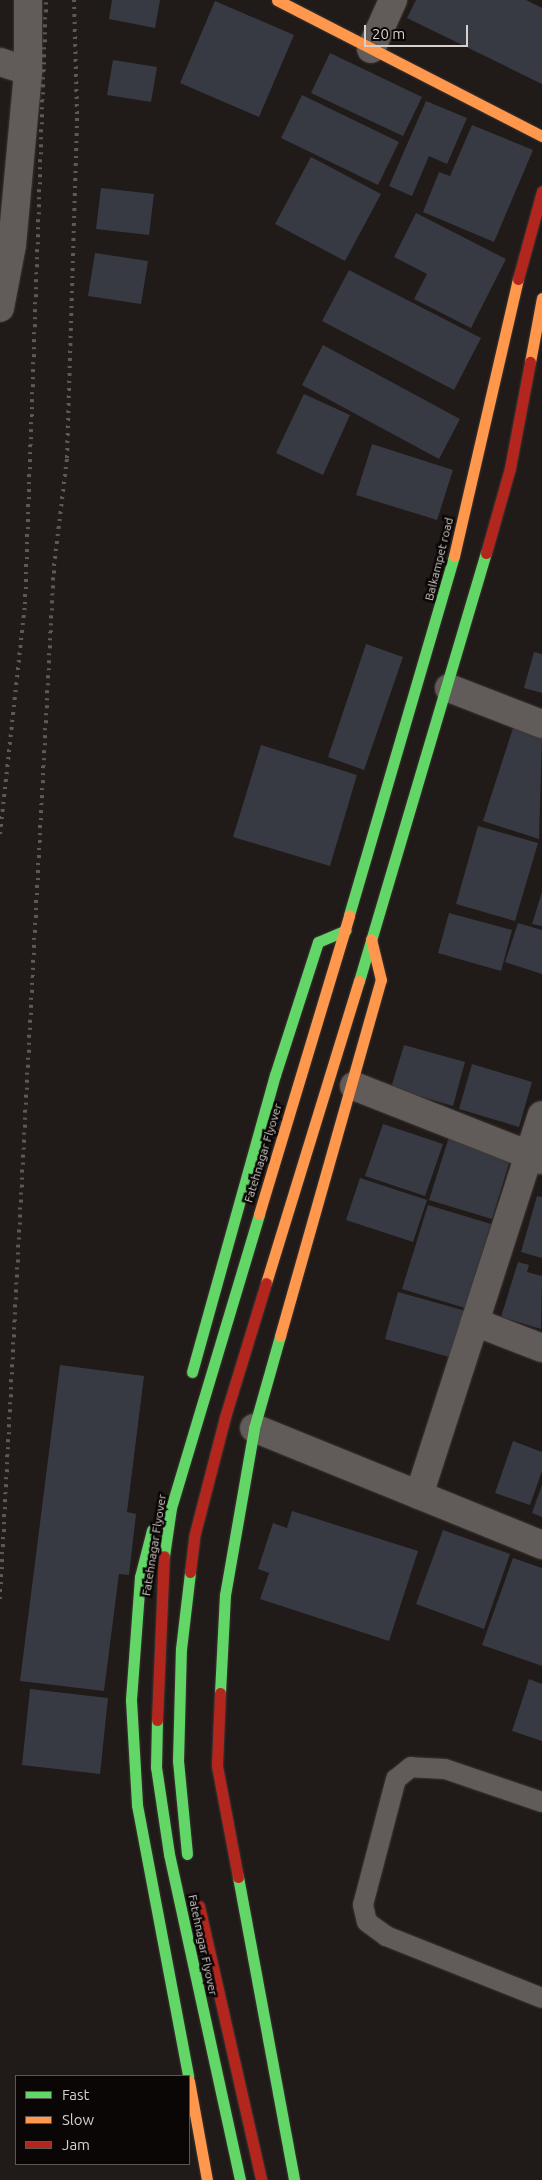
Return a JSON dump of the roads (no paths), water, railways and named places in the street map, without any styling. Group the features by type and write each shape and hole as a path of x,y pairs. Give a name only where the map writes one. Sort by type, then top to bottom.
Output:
{"main road":[{"path":"277,0 542,136"},
{"name":"Balkampet road","path":"346,930 445,594 479,457 503,332 542,192"},
{"path":"189,1865 178,1761 181,1649 194,1537 370,937 449,688 510,468 542,298"},
{"path":"190,1383 275,1075 318,942 346,930"},
{"name":"Fatehnagar Flyover","path":"240,2180 169,1854 156,1768 161,1579 171,1508 318,1028 346,930"},
{"path":"294,2180 217,1766 225,1595 254,1428 304,1246 354,1086 381,980 370,937"},
{"path":"164,1485 140,1577 131,1700 138,1805 188,2075"},
{"name":"Fatehnagar Flyover","path":"196,1893 261,2180"},
{"path":"190,2086 207,2180"}],"street":[{"path":"0,308 6,242 9,154 28,71 28,0"},
{"path":"371,49 393,0"},
{"path":"0,62 28,71"},
{"path":"449,688 542,724"},
{"path":"354,1086 535,1157"},
{"path":"419,1495 475,1322 535,1157 542,1115"},
{"path":"475,1322 542,1348"},
{"path":"254,1428 542,1545"}],"lane":[{"path":"542,1802 446,1769 410,1767 396,1779 363,1905 367,1922 386,1936 542,1998"}],"railway":[{"path":"0,834 25,604 46,0"},
{"path":"0,1599 54,566 67,458 77,114 74,0"}]}
